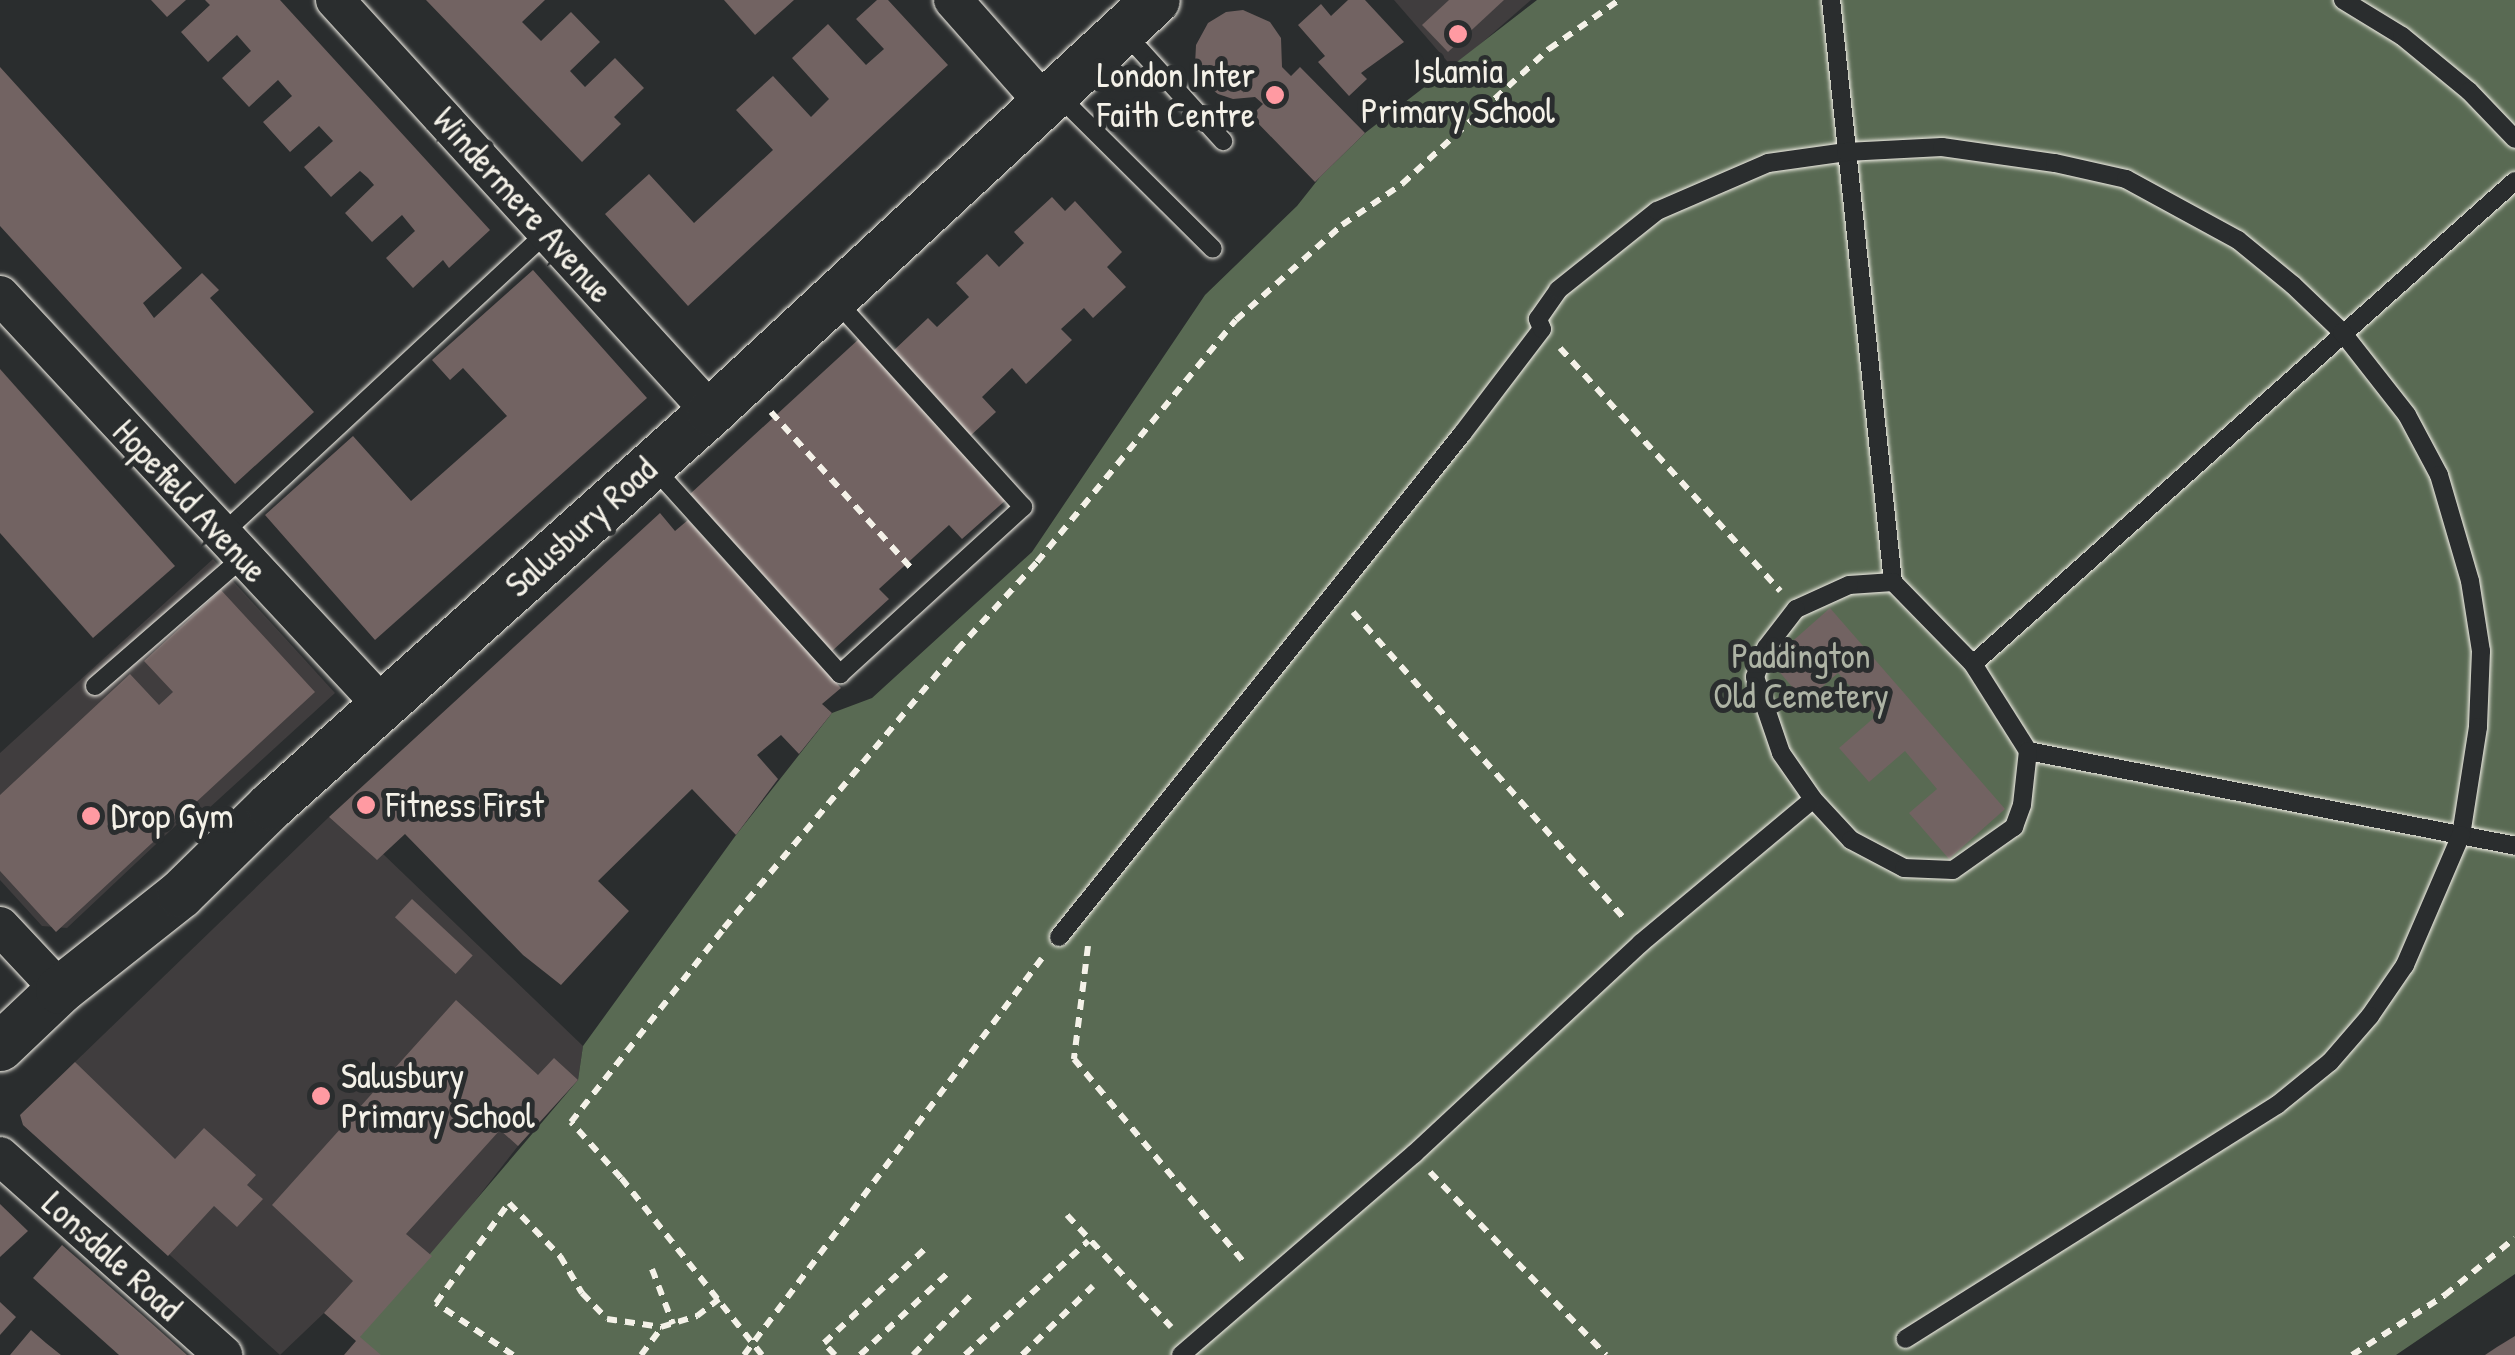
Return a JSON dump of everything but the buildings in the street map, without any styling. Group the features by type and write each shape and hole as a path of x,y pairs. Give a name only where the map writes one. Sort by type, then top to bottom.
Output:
{"street":[{"name":"Windermere Avenue","path":"334,0 548,232 727,397"},
{"path":"953,0 1051,98"},
{"name":"Salusbury Road","path":"0,1047 60,990 181,894 382,704 727,397 1140,15"},
{"name":"Hopefield Avenue","path":"0,295 231,547 382,704"},
{"path":"0,926 60,990"},
{"name":"Lonsdale Road","path":"0,1156 224,1355"}],"lane":[{"path":"1831,0 1893,582 1973,664 2028,751 2022,805 2014,828 1953,870 1904,868 1851,840 1813,799 1781,753 1755,677 1766,648 1796,608 1849,585 1893,582"},
{"path":"2343,0 2402,36 2469,90 2515,140"},
{"path":"1140,15 1223,141"},
{"path":"1051,98 1214,250"},
{"path":"1058,937 1095,897 1542,329 1538,319 1558,290 1657,212 1768,163 1846,152 1942,147 2126,179 2238,240 2342,332 2407,414 2439,475 2470,581 2480,670 2478,727 2462,835 2405,964 2370,1016 2330,1062 2277,1105 1905,1339"},
{"path":"1973,664 2515,181"},
{"path":"95,686 548,232"},
{"path":"650,464 840,674 1023,507 834,298"},
{"path":"2028,751 2515,846"},
{"path":"1185,1352 1414,1154 1641,943 1813,799"}],"path":[{"path":"762,1355 571,1122 736,914 957,650 1037,562 1236,320 1342,225 1414,174 1548,49 1618,0"},
{"path":"1542,329 1796,608"},
{"path":"727,397 932,590"},
{"path":"1334,590 1641,943"},
{"path":"1095,897 1074,1059 1262,1285"},
{"path":"744,1355 1058,937"},
{"path":"1414,1154 1606,1355"},
{"path":"513,1355 436,1303 509,1203 560,1256 582,1293 607,1320 662,1328 696,1316 719,1299"},
{"path":"1067,1214 1185,1352"},
{"path":"2352,1355 2445,1295 2515,1238"},
{"path":"965,1355 1088,1241"},
{"path":"835,1355 824,1342 926,1248"},
{"path":"652,1268 673,1324"},
{"path":"860,1355 948,1273"},
{"path":"1022,1355 1093,1286"},
{"path":"913,1355 973,1294"},
{"path":"640,1355 662,1328"}],"shaded area":[{"name":"Islamia Primary School","path":"1394,0 1531,0 1453,68"},
{"path":"213,559 335,693 196,820 188,814 67,928 42,926 0,880 0,753"},
{"name":"Salusbury Primary School","path":"329,817 376,859 382,853 583,1046 578,1080 518,1146 432,1256 324,1313 280,1355 41,1138 91,1083 75,1062"}],"green space":[{"name":"Paddington Old Cemetery","path":"1537,0 2515,0 2515,1274 2396,1355 373,1355 356,1341 578,1080 583,1046 736,835 832,713 872,698 1032,552 1205,295 1297,206 1320,177 1365,133"}],"place":[{"name":"Islamia Primary School","path":"1458,34"},
{"name":"London Inter Faith Centre","path":"1275,95"},
{"name":"Fitness First","path":"366,805"},
{"name":"Drop Gym","path":"91,816"},
{"name":"Salusbury Primary School","path":"321,1096"}]}
